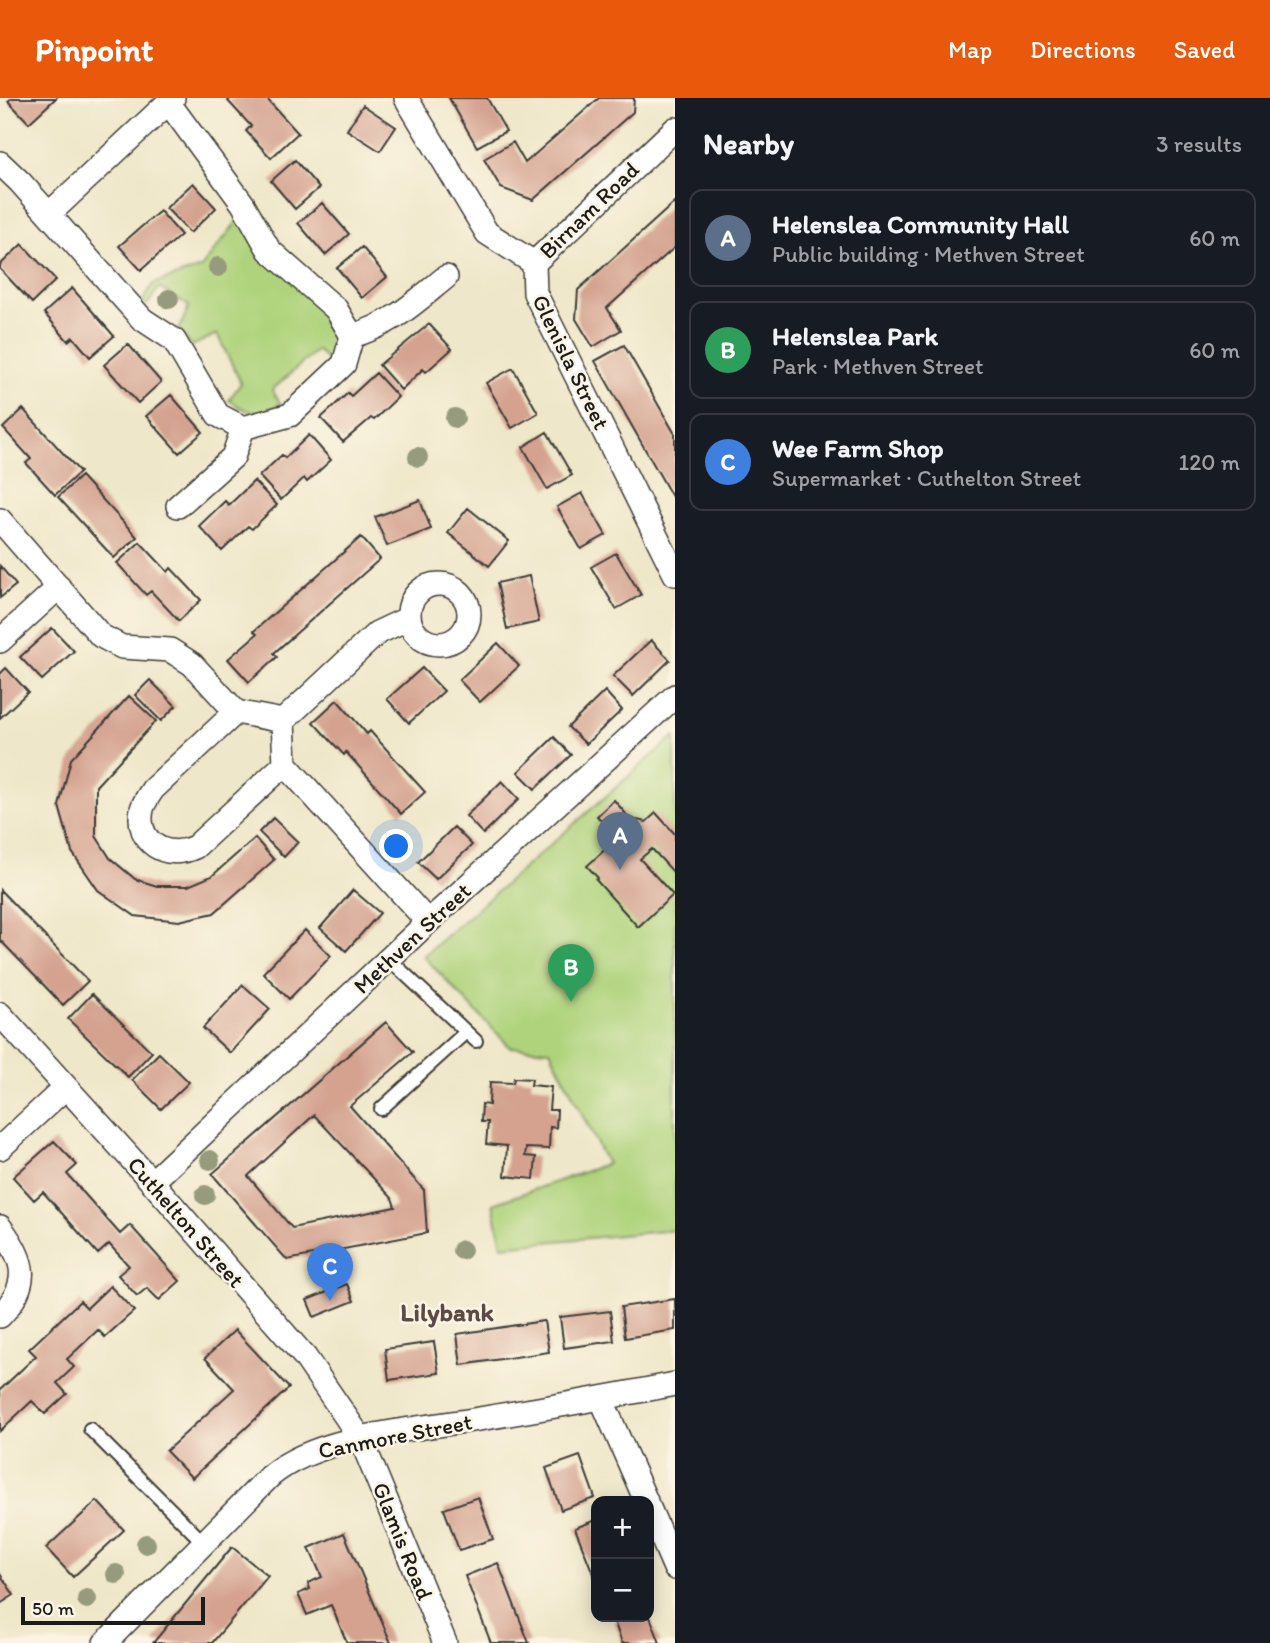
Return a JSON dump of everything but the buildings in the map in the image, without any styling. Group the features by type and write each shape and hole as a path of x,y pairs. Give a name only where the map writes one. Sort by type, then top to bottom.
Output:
{"street":[{"name":"Glenisla Street","path":"406,98 487,233 534,263 535,293 675,574"},
{"path":"0,163 20,181 49,214 142,319 174,340 218,415 243,428 290,415 344,364 352,337 336,309 270,250 243,204 171,100 49,214"},
{"name":"Birnam Road","path":"534,263 675,128"},
{"path":"352,337 377,329 388,322 446,277"},
{"path":"178,506 233,457 243,428"},
{"path":"0,520 110,642 122,647 170,650 181,656 236,712 283,721"},
{"path":"0,641 59,587"},
{"path":"409,618 377,633 283,721 285,764 428,922"},
{"name":"Methven Street","path":"152,1182 428,922 675,696"},
{"path":"236,712 153,789 142,811 145,833 152,843 163,851 173,853 195,847 285,764"},
{"name":"Cuthelton Street","path":"0,1014 306,1357 361,1438"},
{"path":"0,1148 66,1087"},
{"path":"0,1227 21,1259 23,1275 15,1295 0,1316"},
{"name":"Canmore Street","path":"105,1643 283,1465 310,1453 361,1438 675,1384"},
{"path":"601,1398 644,1496"},
{"name":"Glamis Road","path":"361,1438 445,1643"},
{"path":"654,1520 675,1568"}],"lane":[{"path":"389,959 476,1041"},
{"path":"381,1109 466,1032"},
{"path":"90,1429 204,1543"}],"green space":[{"path":"242,215 329,310 342,334 339,347 328,361 317,350 272,390 281,404 260,412 243,409 229,400 241,383 217,334 192,346 179,330 189,306 159,288 147,305 142,302 153,284 201,268"},
{"path":"675,736 675,1230 502,1246 493,1204 607,1164 550,1050 510,1047 423,956"}],"place":[{"name":"Helenslea Community Hall","path":"620,870"},
{"name":"Helenslea Park","path":"571,1002"},
{"name":"Wee Farm Shop","path":"330,1301"}],"district":[{"name":"Lilybank","path":"447,1312"}]}
